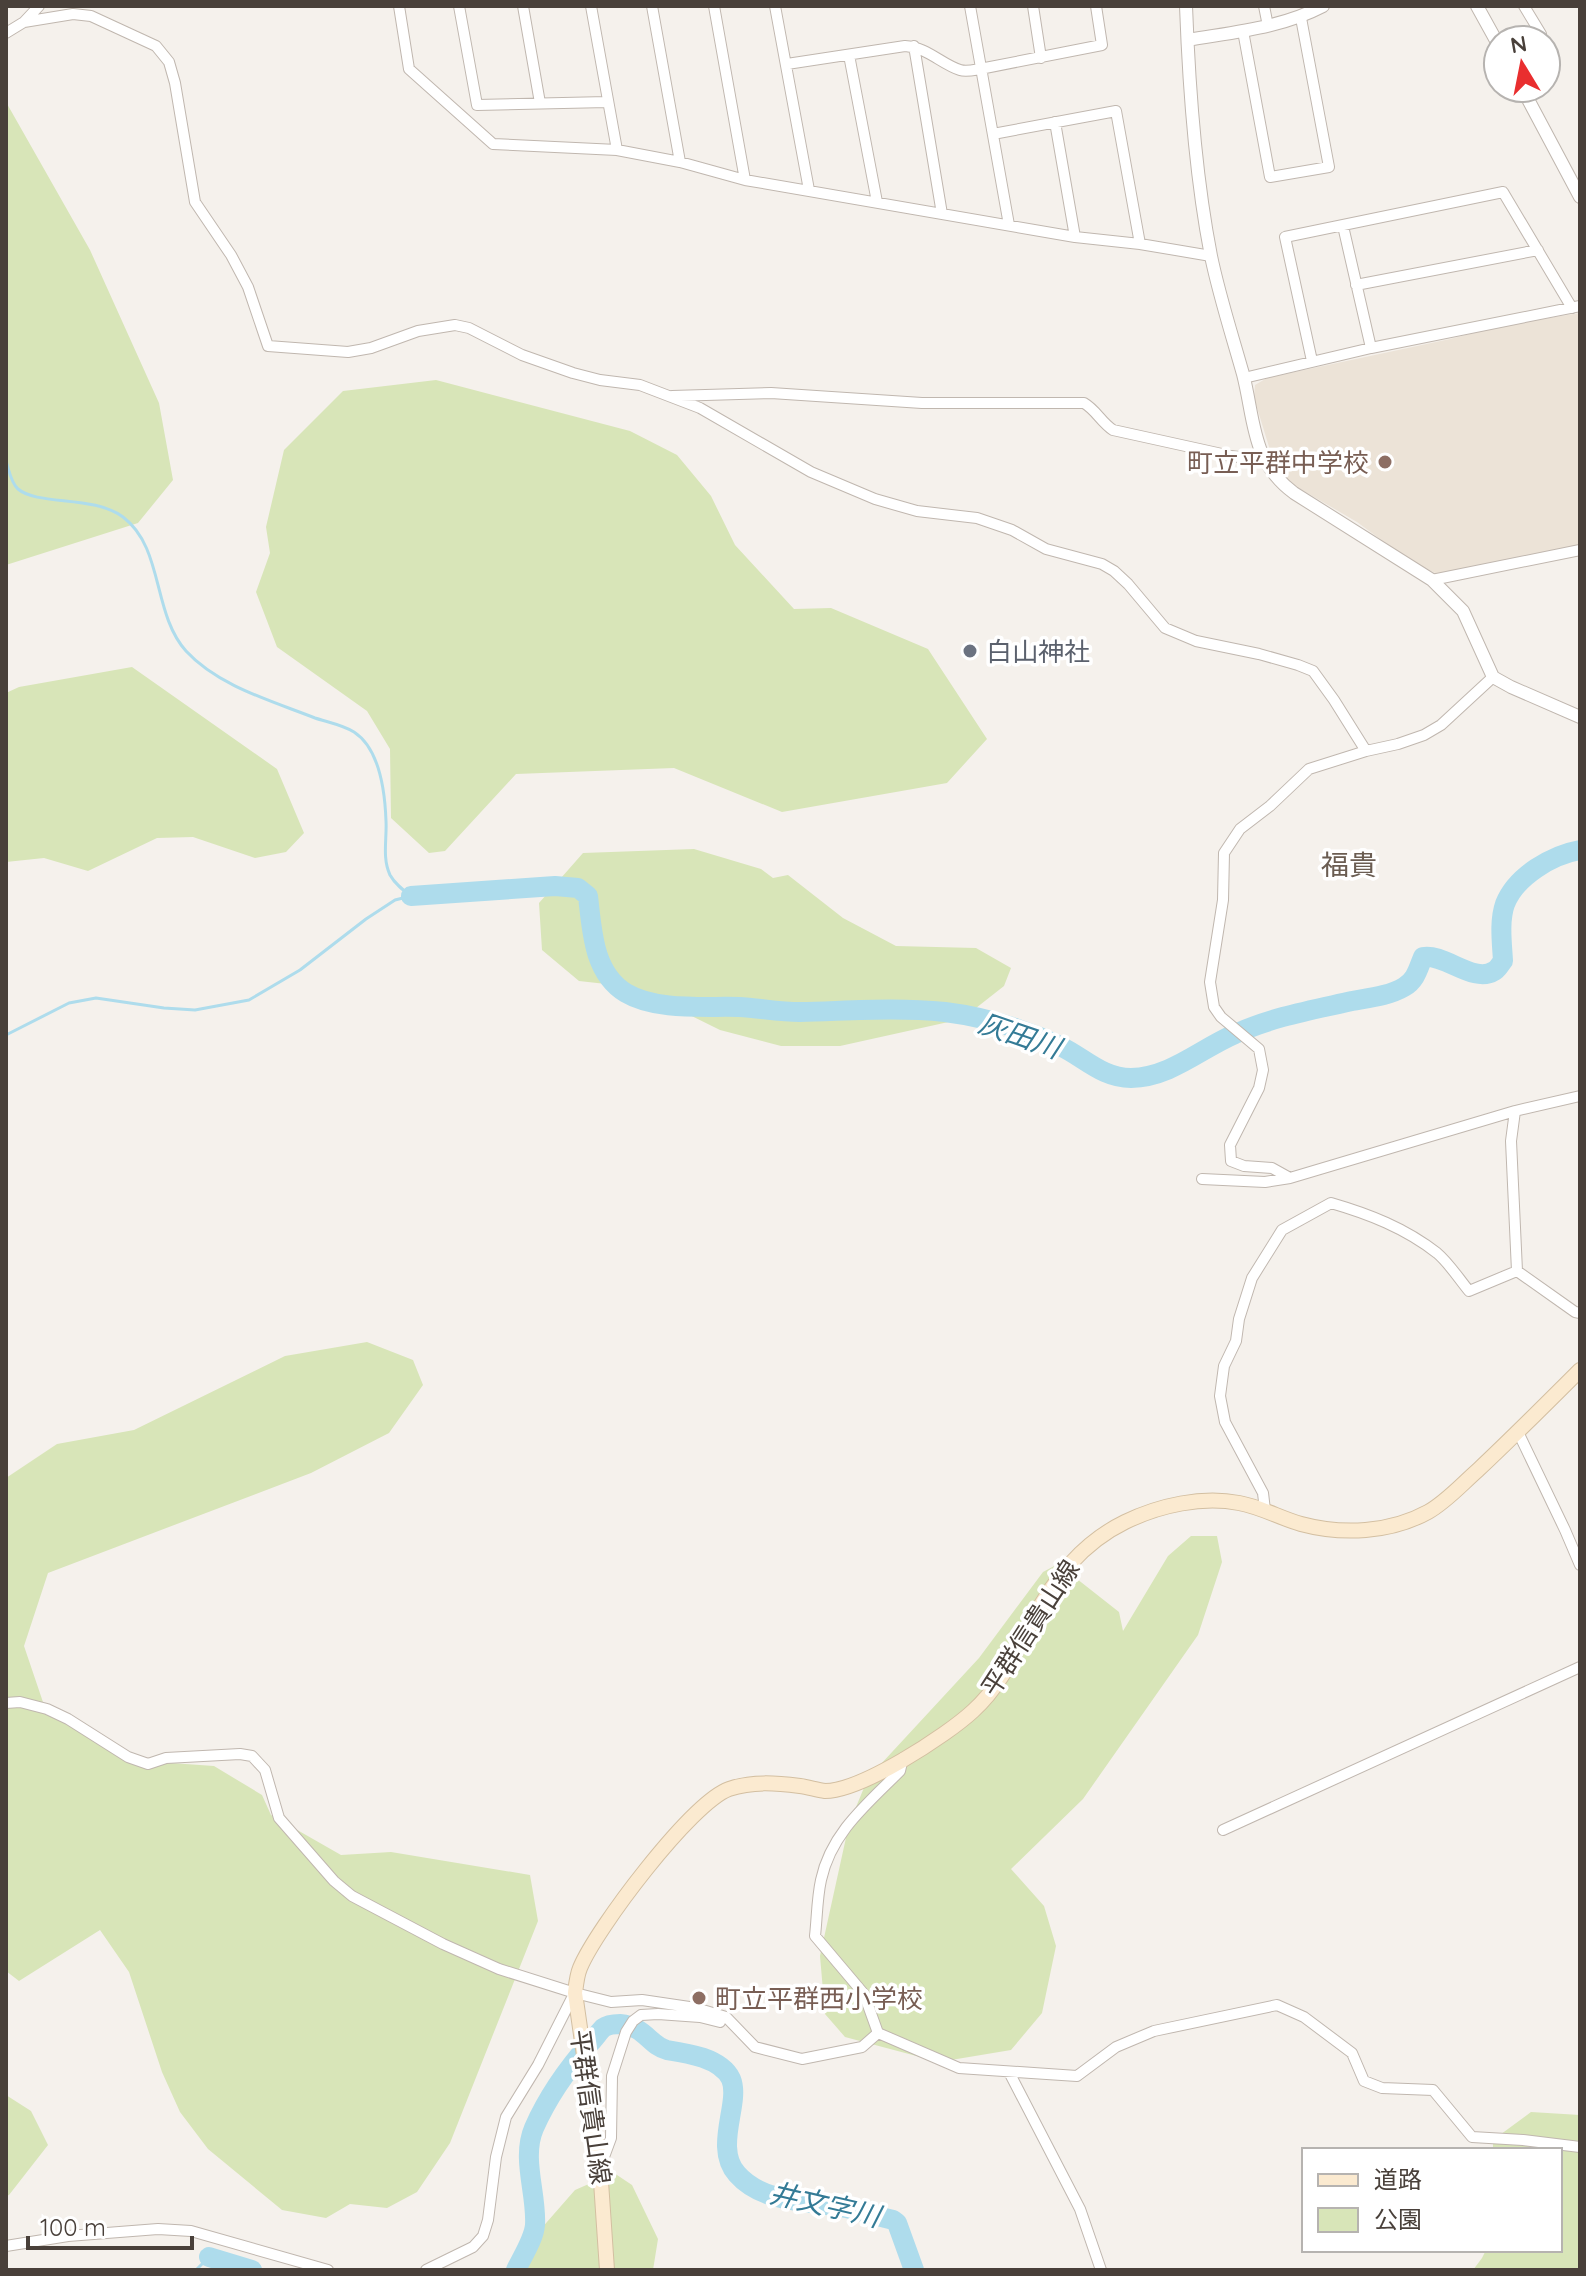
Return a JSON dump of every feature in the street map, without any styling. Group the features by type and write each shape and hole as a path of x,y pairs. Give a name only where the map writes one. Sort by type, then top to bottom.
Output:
{"main road":[{"name":"平群信貴山線","path":"607,2270 600,2167 575,1993 579,1969 636,1881 687,1822 726,1790 760,1783 826,1791 853,1785 931,1743 974,1711 1012,1662 1033,1618 1066,1566 1100,1536 1126,1522 1175,1504 1207,1501 1238,1502 1300,1524 1337,1531 1370,1530 1401,1523 1429,1511 1454,1492 1580,1370"}],"street":[{"path":"6,33 24,22 39,6"},
{"path":"399,6 409,69 493,144 617,150 680,162 745,180 1075,237 1211,256"},
{"path":"459,6 477,105 607,102"},
{"path":"523,6 540,103"},
{"path":"591,6 617,150"},
{"path":"652,6 680,162"},
{"path":"714,6 745,180"},
{"path":"775,6 809,190"},
{"path":"970,6 1009,225"},
{"path":"1033,6 1041,58"},
{"path":"787,64 914,46 963,71 1041,58 1102,45 1096,6"},
{"path":"1186,6 1196,149 1211,256 1263,460 1277,481 1432,580 1463,611 1493,677 1580,717"},
{"path":"1264,6 1268,26"},
{"path":"1188,40 1301,18 1323,6"},
{"path":"1477,6 1487,24"},
{"path":"1524,6 1535,24"},
{"path":"24,22 73,14 91,16 156,46 169,62 195,202 231,255 248,287 268,346 348,352 371,348 418,331 455,325 469,328 522,355 573,373 640,385 700,408 811,472 875,499 917,511 977,518 1012,530 1046,549 1102,564 1128,584 1165,628 1196,641 1259,654 1313,671 1366,751"},
{"path":"1243,31 1270,177 1329,167 1301,18"},
{"path":"914,46 942,214"},
{"path":"849,55 877,202"},
{"path":"1531,104 1580,197"},
{"path":"993,134 1116,111 1140,244"},
{"path":"1055,122 1075,237"},
{"path":"1244,378 1371,348 1576,307 1503,192 1285,237 1312,361"},
{"path":"1343,226 1371,348"},
{"path":"1356,285 1538,250"},
{"path":"666,396 771,393 922,403 1084,403 1093,408 1113,430 1263,460"},
{"path":"1432,580 1580,550"},
{"path":"1290,1178 1272,1168 1244,1166 1231,1161 1230,1145 1259,1088 1263,1070 1259,1049 1221,1017 1214,1007 1210,982 1223,900 1224,853 1240,829 1309,769 1424,735 1441,725 1493,677"},
{"path":"1202,1179 1265,1182 1290,1178 1515,1111 1580,1096"},
{"path":"1515,1111 1511,1141 1517,1271"},
{"path":"1265,1510 1263,1493 1225,1422 1220,1396 1224,1366 1236,1341 1239,1319 1252,1278 1282,1230 1331,1203 1393,1225 1439,1254 1469,1291 1517,1271"},
{"path":"1517,1271 1580,1313"},
{"path":"1518,1432 1580,1565"},
{"path":"1223,1830 1580,1667"},
{"path":"6,1703 20,1702 47,1709 128,1757 148,1764 166,1758 252,1756 265,1770 279,1818 334,1881 352,1896 443,1944 499,1969 611,2002 642,2000 696,2008 726,2017 755,2047 802,2059 862,2047 878,2033"},
{"path":"903,1758 900,1771 842,1830 834,1843 821,1879 815,1936 864,1994 878,2033 959,2068 1077,2076 1116,2047 1154,2031 1277,2005 1304,2017 1352,2053 1364,2081 1382,2088 1433,2090 1472,2137 1580,2147"},
{"path":"426,2270 473,2247 483,2236 506,2117 538,2065 575,1993"},
{"path":"600,2167 611,2138 612,2076 626,2032 633,2021 641,2015 658,2014 700,2017 734,2025"},
{"path":"1009,2072 1080,2209 1101,2270"},
{"path":"6,2246 128,2231 191,2231 328,2270"}],"shaded area":[{"path":"1580,313 1580,548 1439,575 1407,559 1357,522 1278,476 1254,398 1255,385 1267,378 1505,325"}],"green space":[{"path":"6,102 90,250 159,403 173,480 138,523 6,565"},
{"path":"436,380 630,431 677,455 711,496 735,545 794,609 831,608 928,649 987,739 947,783 782,812 674,768 516,774 445,851 429,853 391,818 390,749 367,711 277,647 256,592 270,553 266,527 284,450 343,391"},
{"path":"132,667 277,769 304,833 286,852 255,858 193,837 157,838 88,871 44,858 6,862 6,693 19,687"},
{"path":"694,849 761,869 773,878 788,875 843,918 896,946 976,948 1011,968 1004,986 962,1019 840,1046 781,1046 720,1030 633,987 579,981 542,950 539,903 583,853"},
{"path":"367,1342 413,1360 423,1385 389,1433 311,1473 48,1573 24,1646 46,1711 128,1760 214,1766 262,1795 271,1815 341,1855 391,1852 530,1875 538,1921 450,2143 417,2192 387,2208 350,2204 326,2218 282,2210 208,2149 180,2112 162,2072 129,1972 100,1930 19,1981 6,1971 6,1478 57,1444 134,1430 285,1356"},
{"path":"1191,1536 1217,1536 1222,1562 1198,1635 1083,1799 1011,1869 1044,1906 1056,1946 1042,2013 1011,2050 939,2062 845,2037 825,2014 820,1956 849,1824 868,1778 979,1658 1043,1572 1058,1564 1119,1612 1123,1631 1168,1556"},
{"path":"6,2095 31,2111 48,2145 6,2196"},
{"path":"1531,2112 1580,2115 1580,2270 1473,2270 1485,2252 1562,2252 1562,2148 1493,2148 1493,2140"},
{"path":"614,2173 632,2185 658,2239 653,2270 505,2270 575,2190"}],"waterway":[{"path":"6,461 14,483 27,494 111,510 136,530 152,563 175,636 199,663 246,691 345,727 363,740 375,760 382,785 388,869 394,881 411,896"},
{"name":"灰田川","path":"411,896 555,886 578,888 588,896 596,950 607,974 626,993 638,999 666,1005 792,1012 908,1010 960,1014 1032,1034 1060,1046 1102,1071 1131,1078 1172,1068 1222,1040 1263,1023 1398,990 1414,978 1423,957 1440,959 1477,974 1494,971 1503,961 1501,932 1505,904 1517,884 1547,862 1580,850"},
{"path":"6,1035 69,1003 96,998 195,1010 249,1000 300,970 395,900 411,896"},
{"name":"井文字川","path":"516,2270 535,2225 529,2164 534,2128 552,2094 583,2052 603,2028 620,2024 636,2028 661,2048 712,2061 726,2072 733,2089 727,2151 730,2163 748,2184 774,2196 846,2208 893,2220 897,2223 914,2270"},
{"path":"196,2270 209,2257"},
{"name":"井文字川","path":"209,2257 252,2270"}],"place":[{"name":"町立平群中学校","path":"1385,462"},
{"name":"白山神社","path":"970,651"},
{"name":"町立平群西小学校","path":"699,1998"}],"district":[{"name":"福貴","path":"1349,864"}]}
